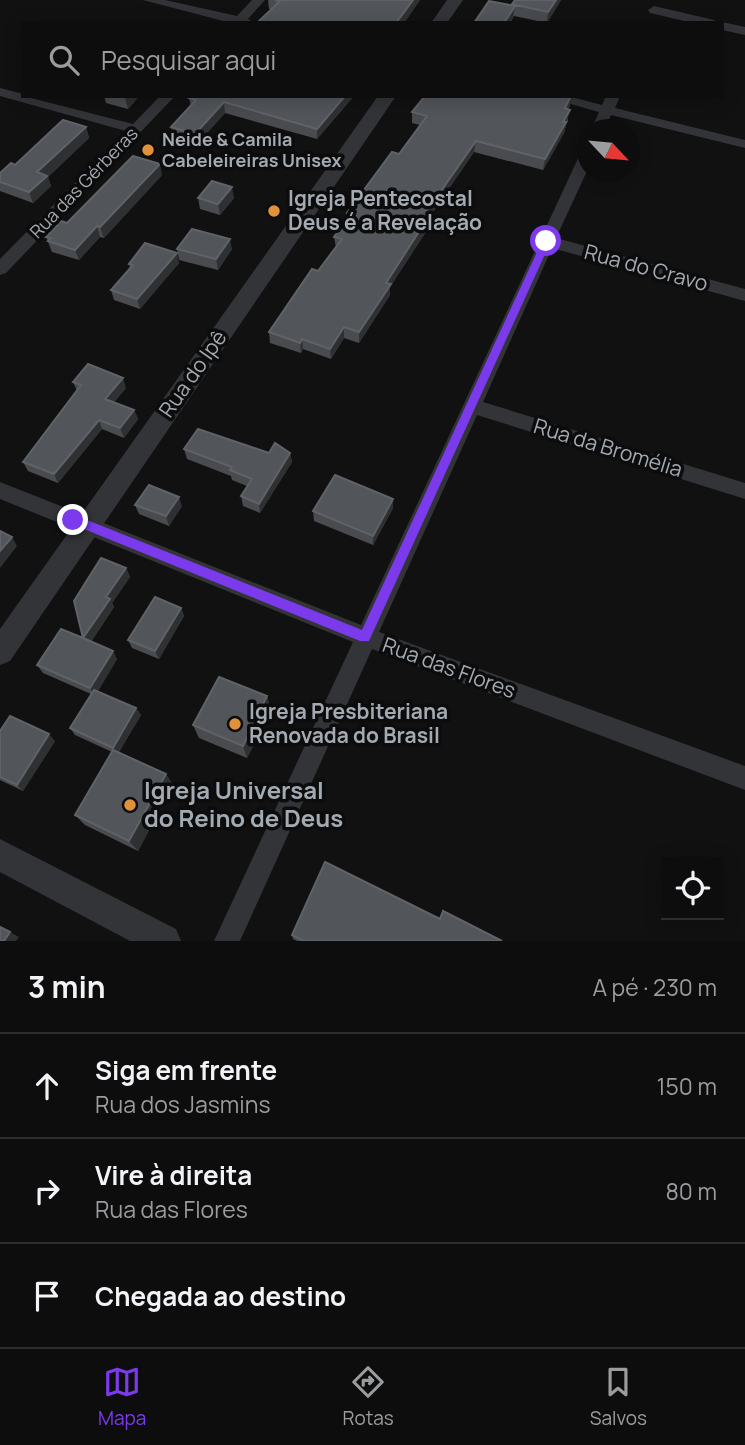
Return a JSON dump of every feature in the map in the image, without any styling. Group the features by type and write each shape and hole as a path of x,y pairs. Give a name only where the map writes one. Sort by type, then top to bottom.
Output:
{"street":[{"path":"149,0 239,21"},
{"path":"244,21 259,0"},
{"path":"440,21 455,0"},
{"path":"653,11 700,21"},
{"path":"724,26 745,31"},
{"path":"0,92 21,98"},
{"path":"22,98 136,129"},
{"name":"Rua das Gérberas","path":"4,260 166,98"},
{"name":"Rua do Ipê","path":"0,652 386,98"},
{"path":"558,98 745,144"},
{"path":"603,119 612,98"},
{"path":"227,941 577,174"},
{"name":"Rua do Cravo","path":"546,241 745,295"},
{"name":"Rua da Bromélia","path":"471,406 745,491"},
{"name":"Rua das Flores","path":"0,490 365,637 745,778"},
{"path":"0,855 164,941"}],"building":[{"path":"275,0 413,0 397,21 259,21 280,1"},
{"path":"515,0 556,0 548,12 512,4"},
{"path":"489,1 515,6 505,21 475,21"},
{"path":"189,98 343,98 317,129 224,102 195,134 171,127 196,100"},
{"path":"423,98 570,98 565,108 570,110 563,122 566,122 545,159 476,141 427,211 431,213 386,283 391,284 359,332 344,327 330,349 302,339 300,343 269,332 312,269 318,271 342,239 334,237 350,214 347,213 392,152 399,154 427,116 412,112"},
{"path":"63,120 86,127 37,172 47,176 29,192 0,182 0,173 11,163 15,165"},
{"path":"133,156 160,164 75,250 48,241 51,238 46,237 61,221 67,223"},
{"path":"212,181 232,187 218,204 198,198"},
{"path":"192,229 230,239 216,259 177,249"},
{"path":"145,243 177,253 137,299 111,290 133,265 129,264"},
{"path":"88,364 123,378 105,399 134,410 120,428 99,420 54,474 23,462 81,385 73,382"},
{"path":"198,429 269,453 275,443 290,453 259,504 241,496 252,479 230,470 232,467 184,449"},
{"path":"335,475 393,499 373,536 313,511"},
{"path":"149,485 179,497 166,516 135,505"},
{"path":"0,531 12,537 0,551"},
{"path":"101,558 126,568 106,597 110,599 83,638 74,601"},
{"path":"155,597 181,608 155,651 128,640"},
{"path":"61,629 113,651 90,688 37,665"},
{"name":"Igreja Presbiteriana Renovada do Brasil","path":"219,677 267,696 243,746 193,725"},
{"path":"94,690 136,708 113,748 70,728"},
{"path":"10,716 49,734 17,785 0,777 0,731"},
{"name":"Igreja Universal do Reino de Deus","path":"113,750 166,774 129,841 75,815"},
{"path":"325,862 440,919 443,911 502,941 304,941 292,935"},
{"path":"0,927 10,932 4,941 0,941"}],"place":[{"name":"Neide & Camila Cabeleireiras Unisex","path":"148,150"},
{"name":"Igreja Pentecostal Deus é a Revelação","path":"274,211"},
{"name":"Igreja Presbiteriana Renovada do Brasil","path":"235,724"},
{"name":"Igreja Universal do Reino de Deus","path":"130,805"}],"route":[{"path":"73,520 365,637 546,241"}]}
